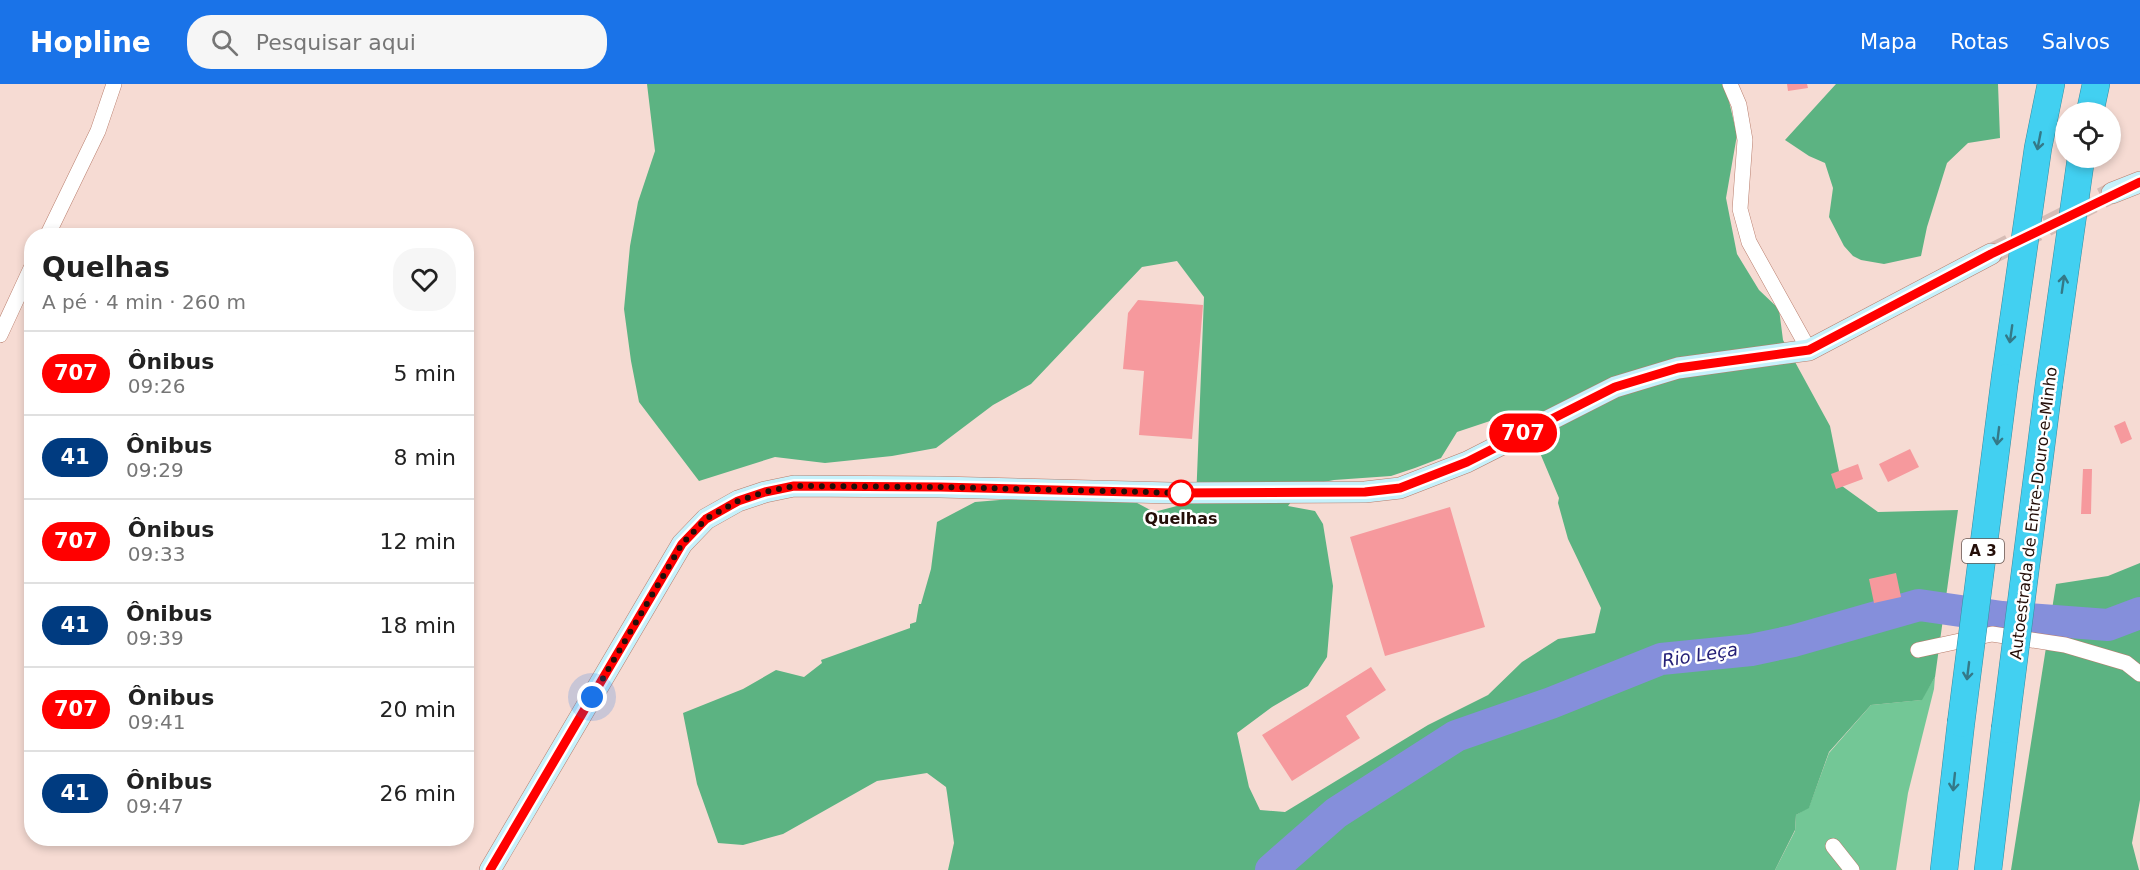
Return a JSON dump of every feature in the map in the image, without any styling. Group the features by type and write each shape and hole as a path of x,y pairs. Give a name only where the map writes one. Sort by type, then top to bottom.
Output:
{"highway":[{"name":"A 3","path":"1944,870 2005,378 2036,159 2051,84"},
{"path":"2092,102 2096,84"},
{"name":"Autoestrada de Entre-Douro-e-Minho","path":"1988,870 2049,384 2080,168"}],"street":[{"path":"51,228 98,131 114,84"},
{"path":"1730,84 1739,105 1745,140 1740,209 1749,242 1809,350"},
{"path":"2112,194 2140,182"},
{"path":"490,870 682,544 706,519 738,501 794,486 1171,493 1365,492 1400,488 1467,462 1626,384 1678,368 1809,350 1991,254"},
{"path":"0,335 7,302 24,278"},
{"path":"1918,650 1992,634 2065,645 2126,663 2140,674"},
{"path":"1833,846 1852,870"}],"green space":[{"path":"647,84 1725,84 1737,135 1726,198 1737,254 1759,290 1779,309 1783,340 1830,426 1842,486 1878,512 1958,510 1935,677 1922,700 1871,705 1829,752 1809,808 1796,815 1795,830 1775,870 948,870 954,843 946,787 927,773 877,781 783,834 743,845 718,843 697,784 683,713 743,689 776,670 804,677 822,663 821,660 910,628 910,624 916,622 919,604 921,604 931,569 937,522 975,502 1070,494 1126,497 1154,512 1196,501 1204,297 1177,261 1142,267 1031,384 993,405 936,448 892,456 825,463 775,457 699,481 639,402 624,309 630,246 638,202 655,151","holes":["1508,415 1515,430 1540,453 1559,498 1558,503 1568,539 1601,608 1595,633 1558,639 1522,662 1488,695 1428,725 1285,812 1260,810 1249,787 1237,733 1272,707 1308,686 1327,657 1333,586 1323,524 1315,511 1288,506 1303,486 1334,480 1391,476 1441,458 1457,432"]},
{"path":"1836,84 1998,84 2000,138 1968,143 1947,163 1927,227 1921,256 1884,264 1861,260 1853,256 1844,246 1829,217 1833,188 1825,163 1809,156 1785,140"},
{"path":"2140,563 2140,800 2132,843 2139,870 2011,870 2056,584 2108,576"},
{"path":"1935,677 1908,793 1896,870 1775,870 1795,831 1796,815 1809,807 1829,753 1871,705 1921,700"}],"building":[{"path":"1787,84 1807,84 1808,88 1788,91"},
{"path":"1138,300 1203,305 1192,439 1139,435 1144,371 1123,369 1128,313"},
{"path":"2125,421 2132,439 2121,444 2114,426"},
{"path":"1910,449 1919,467 1888,482 1879,464"},
{"path":"1858,464 1863,479 1836,489 1831,474"},
{"path":"2083,469 2092,469 2091,514 2081,514"},
{"path":"1450,507 1485,627 1385,656 1350,537"},
{"path":"1896,573 1901,597 1874,603 1869,579"},
{"path":"1371,667 1386,690 1346,716 1360,738 1292,781 1262,735"}],"waterway":[{"name":"Rio Leça","path":"1271,870 1336,813 1456,736 1551,703 1661,659 1751,650 1793,641 1919,605 2002,617 2108,625 2140,613"}],"tunnel":[{"path":"1991,254 2112,193"}],"bus line":[{"name":"707","path":"490,870 682,544 706,519 738,501 794,486 1171,493 1365,492 1400,488 1467,462 1615,387 1647,376 1678,368 1809,350 1991,254 2140,182"}],"place":[{"name":"Quelhas","path":"1181,493"}],"route":[{"path":"592,697 682,544 706,519 738,501 794,486 1181,493"}]}
